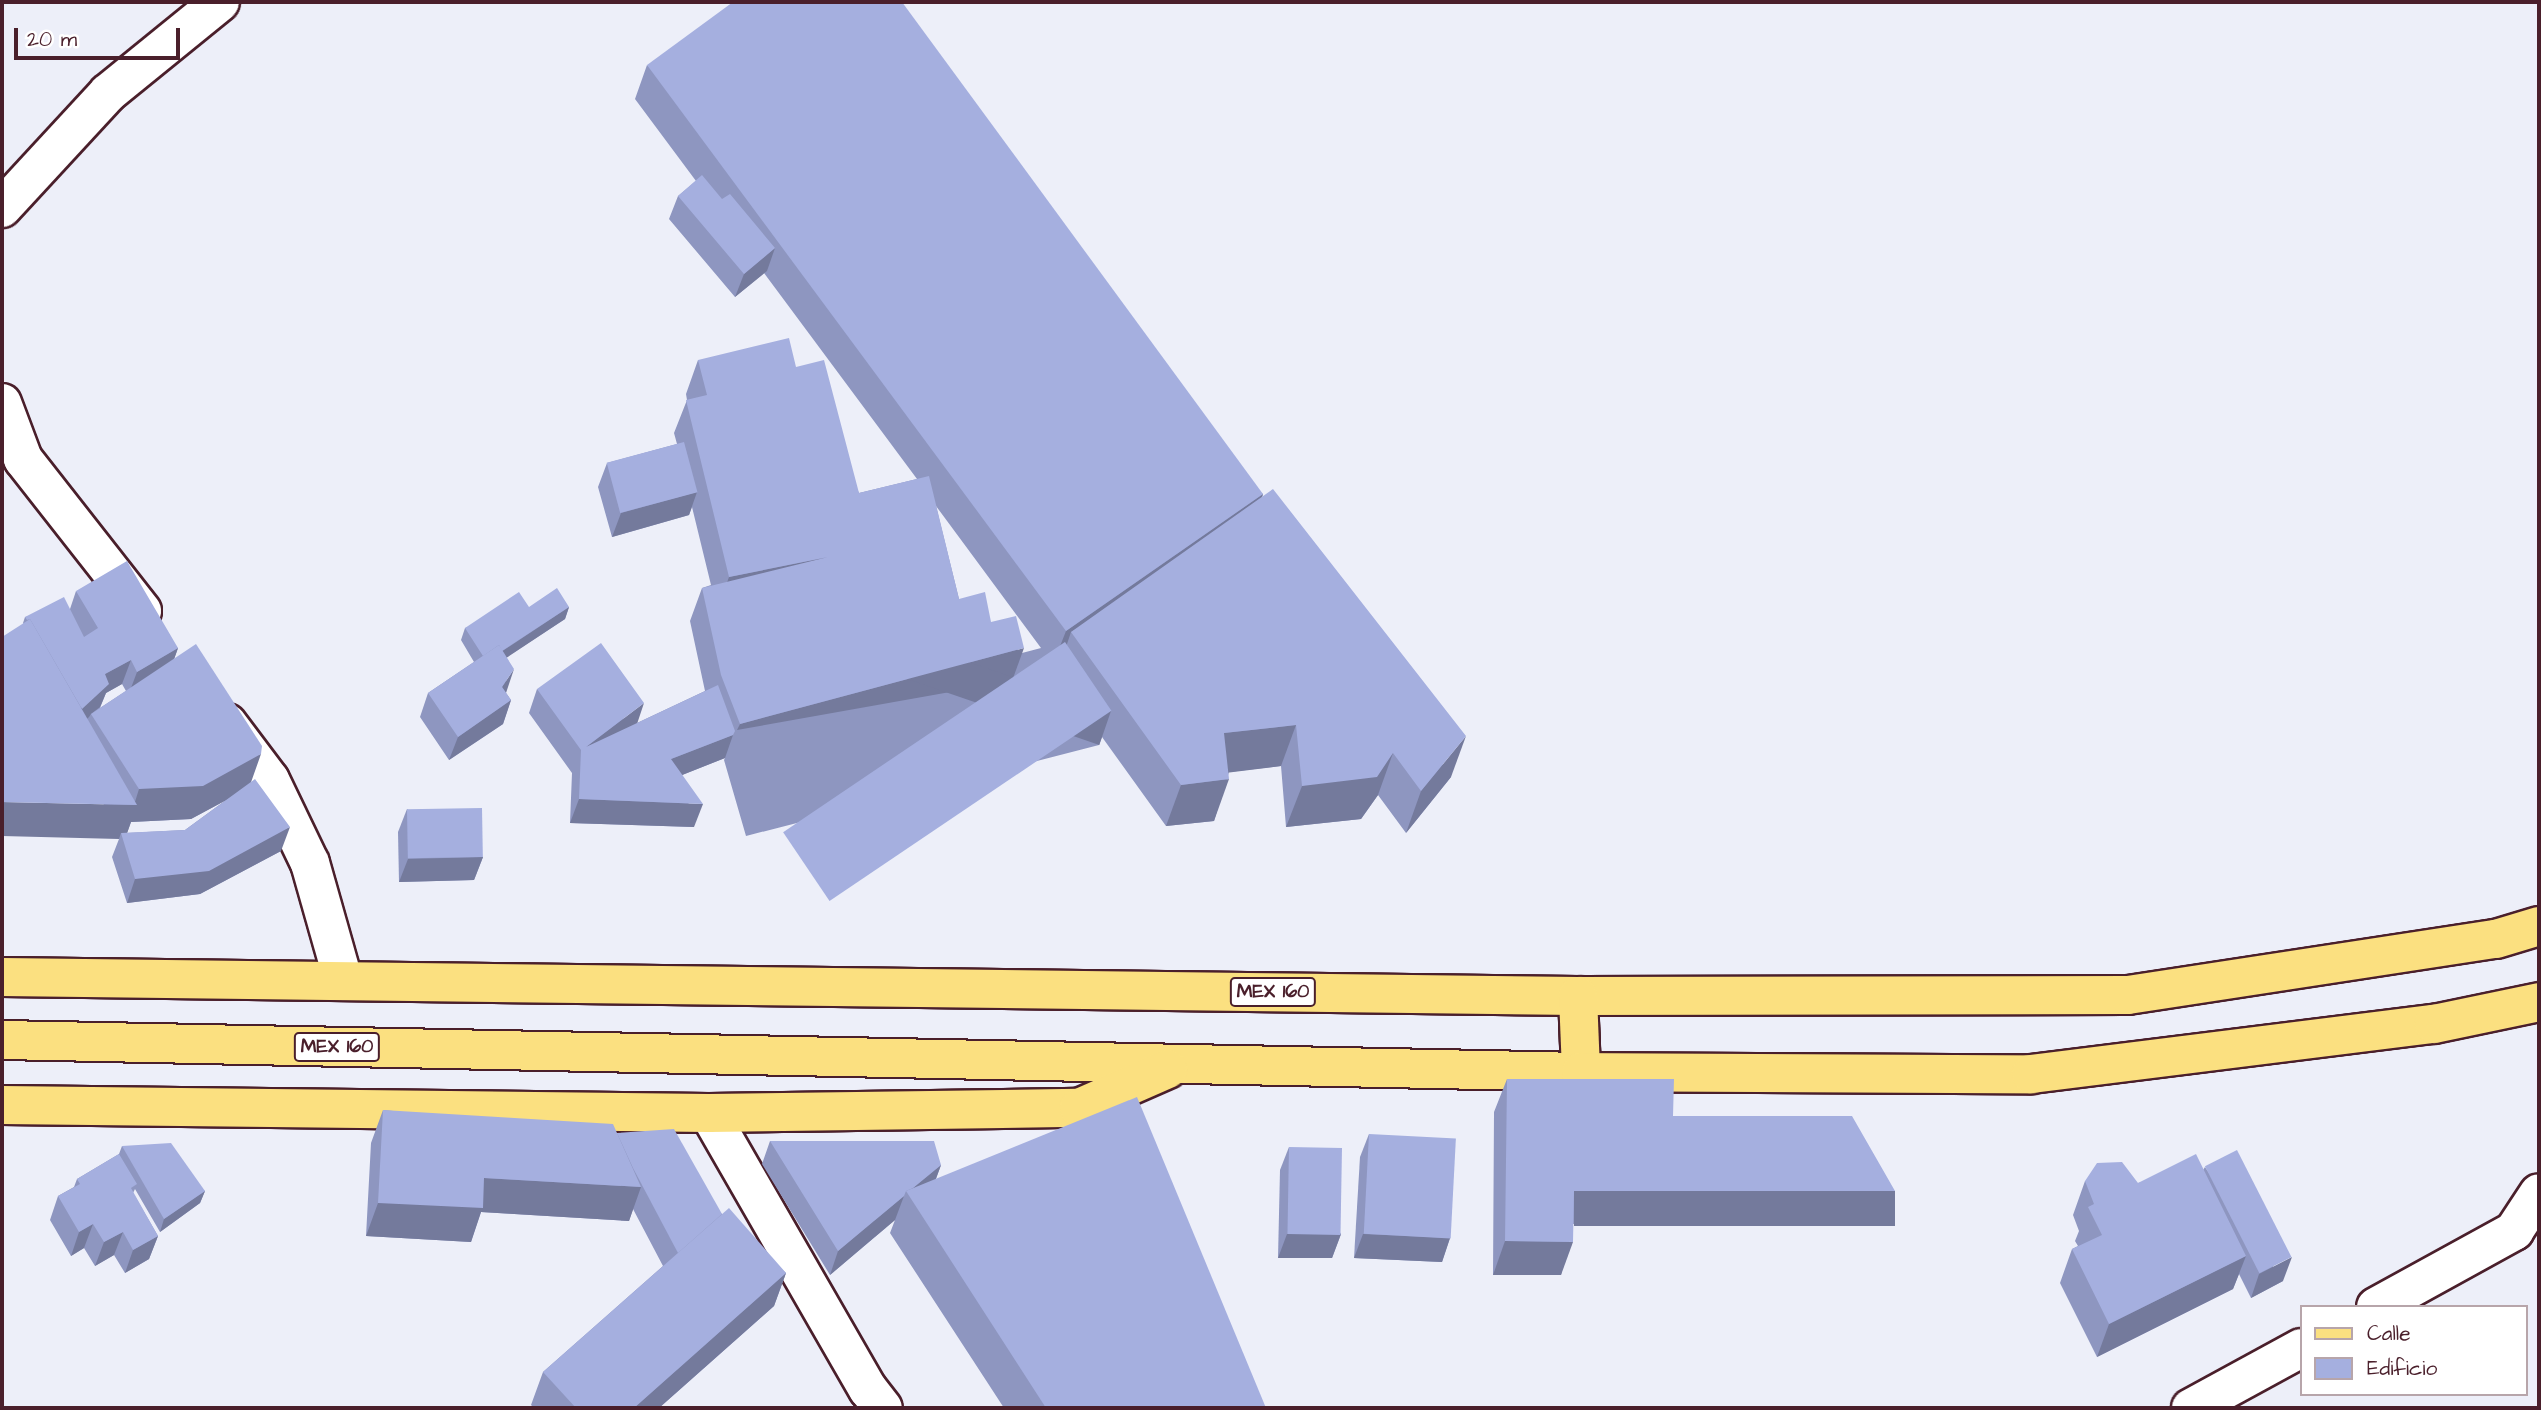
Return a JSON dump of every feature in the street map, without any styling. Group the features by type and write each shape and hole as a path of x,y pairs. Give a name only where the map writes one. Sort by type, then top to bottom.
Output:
{"main road":[{"name":"MEX 160","path":"2,977 1578,996 2128,995 2496,939 2539,926"},
{"path":"1578,996 1581,1072"},
{"name":"MEX 160","path":"2,1040 1581,1072 2031,1074 2434,1024 2539,1002"},
{"path":"2,1105 709,1113 1079,1108 1181,1063"}],"street":[{"path":"2,208 108,93 220,2"},
{"path":"2,403 23,459 164,640"},
{"path":"205,694 270,780 293,827 310,863 343,980"},
{"path":"709,1113 868,1389 883,1408"},
{"path":"2380,1305 2514,1231 2539,1193"},
{"path":"2191,1408 2300,1349"}],"building":[{"path":"733,2 902,2 1263,494 1066,631 647,65"},
{"path":"702,175 722,199 730,194 775,248 744,274 678,196"},
{"path":"789,338 796,367 824,360 859,493 929,476 959,599 985,592 991,622 1016,616 1024,648 740,724 721,675 702,588 828,557 729,577 686,400 707,395 698,360"},
{"path":"684,442 697,492 620,513 607,463"},
{"path":"1273,489 1466,736 1421,791 1393,753 1377,777 1302,786 1296,725 1224,733 1229,779 1181,785 1071,632"},
{"path":"127,561 178,648 137,672 131,660 105,674 109,684 82,709 30,619 25,617 64,597 84,637 98,628 76,591"},
{"path":"557,588 569,607 502,651 499,645 483,656 465,628 519,592 529,607"},
{"path":"30,619 137,805 2,802 2,637"},
{"path":"1065,642 1111,711 830,901 783,832"},
{"path":"601,643 644,703 586,747 718,685 735,731 733,735 671,759 703,804 579,799 581,750 537,689"},
{"path":"196,644 262,746 261,754 203,786 139,789 91,714"},
{"path":"499,645 514,669 502,687 511,700 458,737 428,693"},
{"path":"255,779 290,827 209,871 135,879 121,833 185,830"},
{"path":"482,808 483,857 408,858 407,809"},
{"path":"1507,1079 1674,1079 1673,1116 1852,1116 1895,1191 1574,1191 1573,1242 1505,1241"},
{"path":"1137,1097 1266,1408 1046,1408 906,1191"},
{"path":"383,1110 613,1124 641,1187 484,1178 483,1208 378,1203"},
{"path":"674,1129 722,1214 678,1253 617,1133"},
{"path":"1369,1134 1456,1139 1451,1238 1364,1234"},
{"path":"770,1141 934,1141 941,1165 906,1191 904,1196 838,1251"},
{"path":"171,1143 205,1191 164,1219 122,1146"},
{"path":"1289,1147 1342,1148 1340,1235 1287,1234"},
{"path":"2237,1150 2291,1257 2259,1273 2205,1166"},
{"path":"119,1154 137,1184 131,1188 158,1236 133,1250 123,1232 104,1242 93,1224 79,1232 58,1196 80,1184 77,1179"},
{"path":"2196,1154 2246,1256 2109,1324 2072,1249 2102,1235 2088,1207 2094,1204 2085,1181 2097,1163 2122,1162 2138,1183"},
{"path":"729,1208 786,1273 634,1408 576,1408 543,1372"}]}
